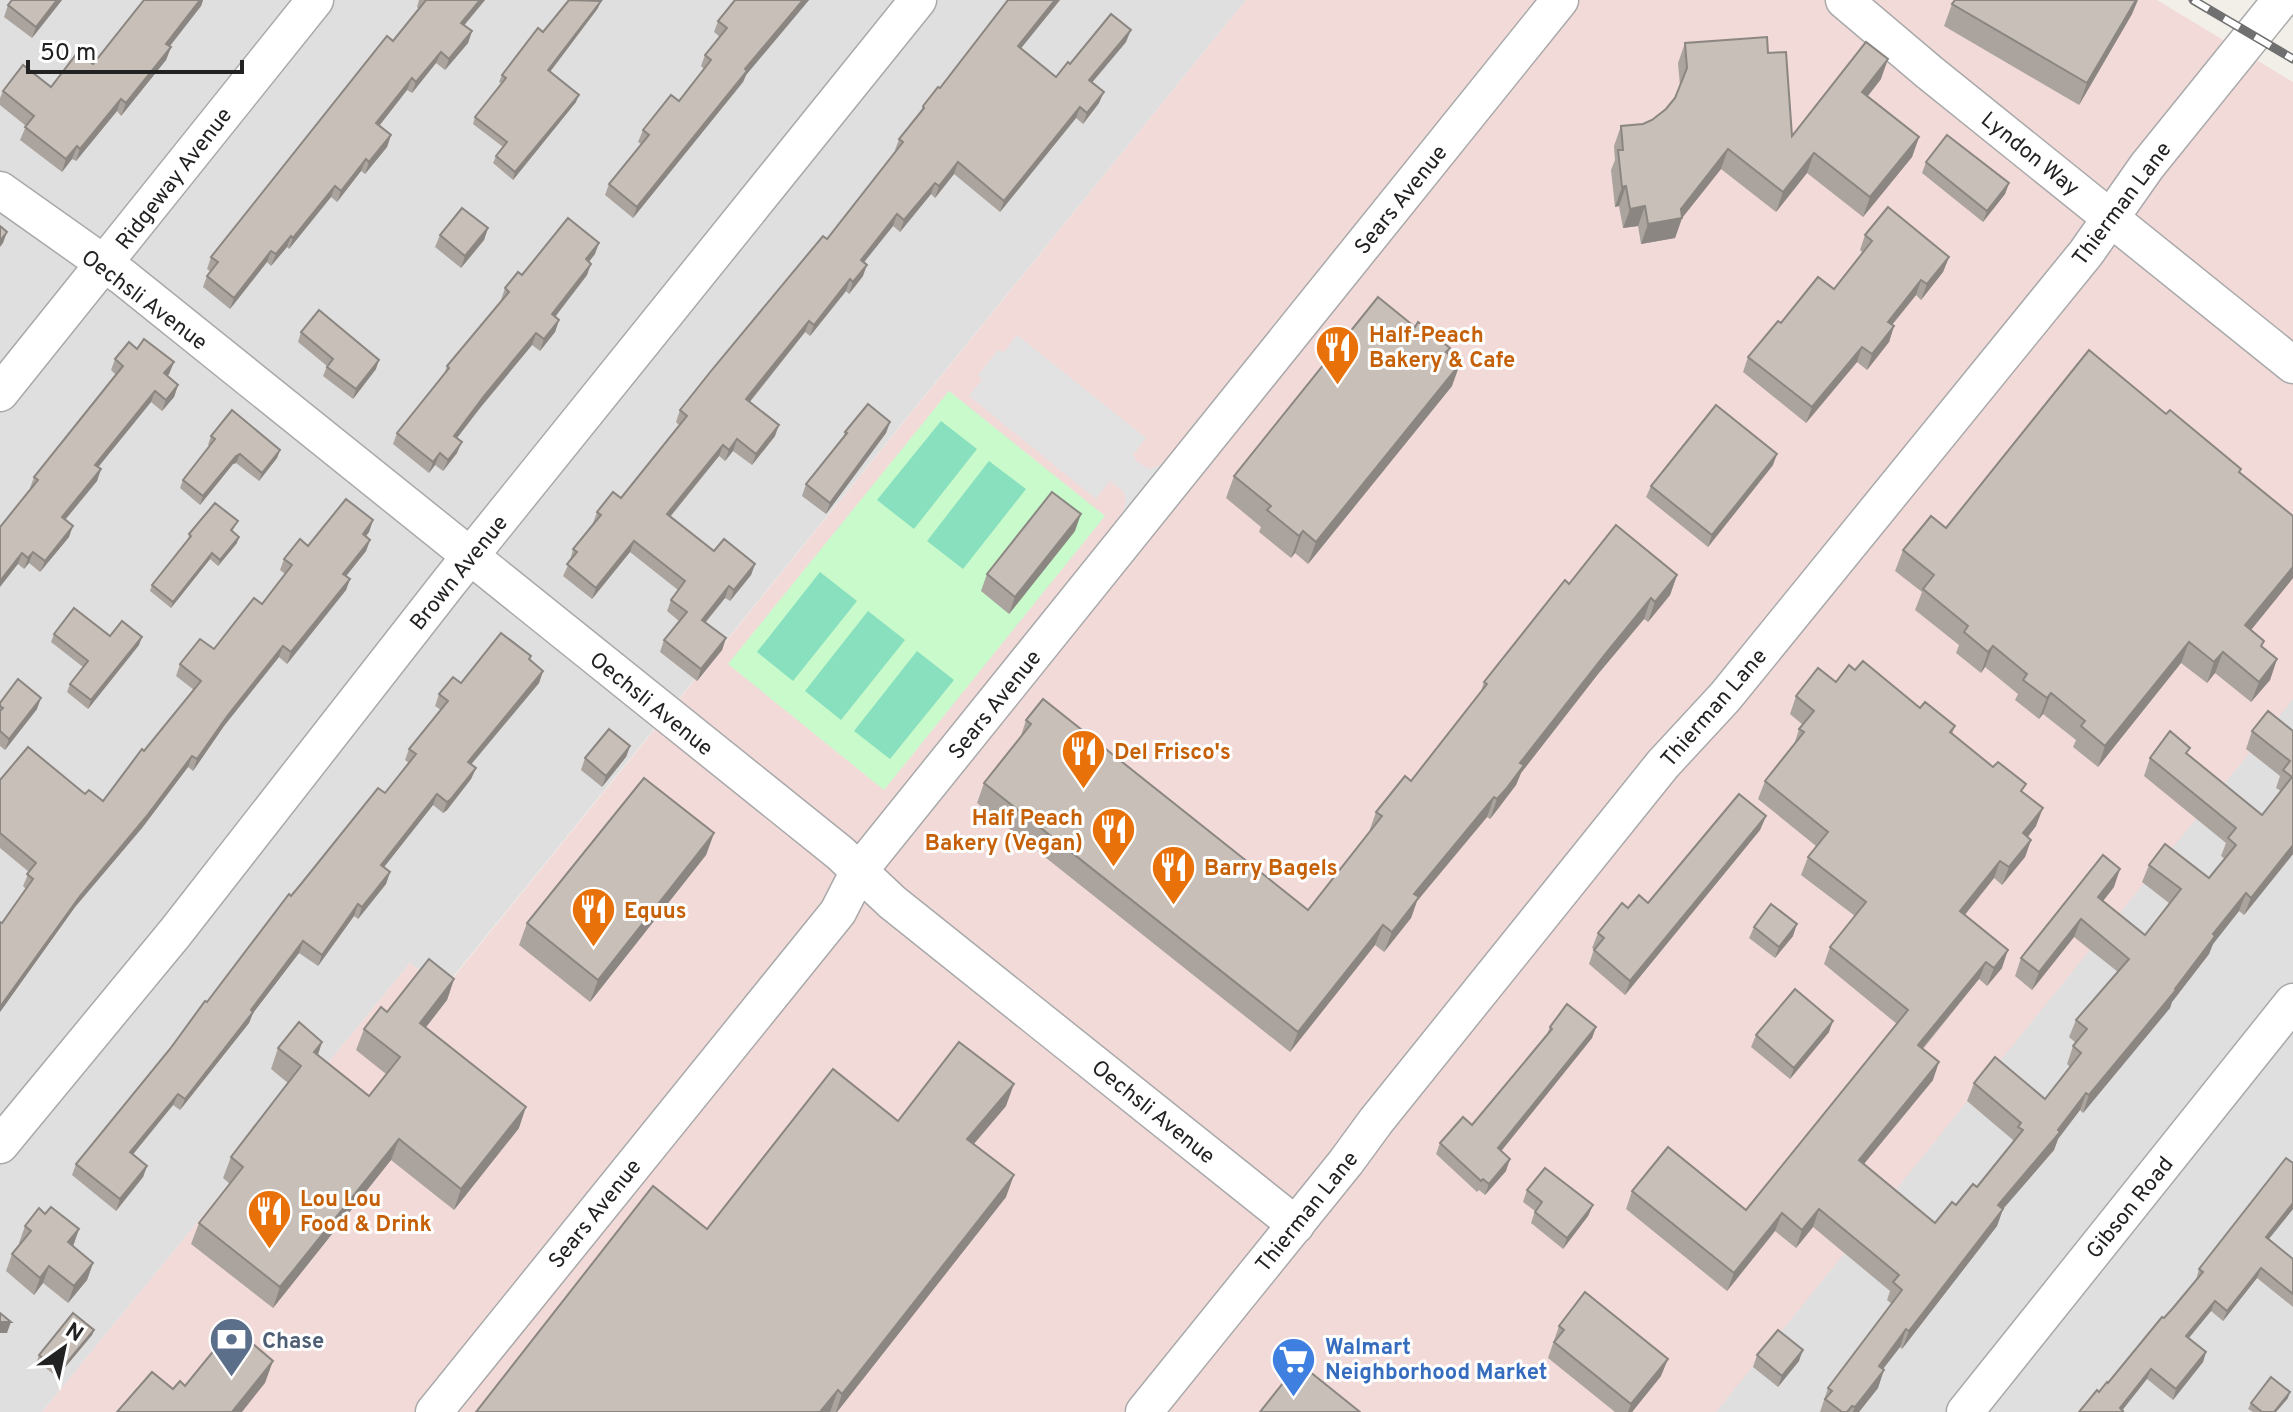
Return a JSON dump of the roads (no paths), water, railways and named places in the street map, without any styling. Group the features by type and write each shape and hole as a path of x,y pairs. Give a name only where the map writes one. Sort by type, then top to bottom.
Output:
{"street":[{"name":"Ridgeway Avenue","path":"0,393 315,0"},
{"name":"Brown Avenue","path":"0,1145 175,933 469,558 918,0"},
{"name":"Sears Avenue","path":"434,1412 838,912 859,871 1560,0"},
{"name":"Lyndon Way","path":"1844,0 2293,365"},
{"name":"Thierman Lane","path":"1144,1412 1663,764 1725,697 2086,253 2147,166 2281,0"},
{"name":"Oechsli Avenue","path":"0,190 105,265 840,853 892,902 1296,1225"},
{"name":"Gibson Road","path":"1965,1412 2293,1002"}],"railway":[{"path":"2193,0 2293,59"}],"place":[{"name":"Half-Peach Bakery & Cafe","path":"1338,386"},
{"name":"Del Frisco's","path":"1083,790"},
{"name":"Half Peach Bakery (Vegan)","path":"1114,869"},
{"name":"Barry Bagels","path":"1173,906"},
{"name":"Equus","path":"593,949"},
{"name":"Lou Lou Food & Drink","path":"269,1250"},
{"name":"Chase","path":"231,1379"},
{"name":"Walmart Neighborhood Market","path":"1294,1398"}]}
